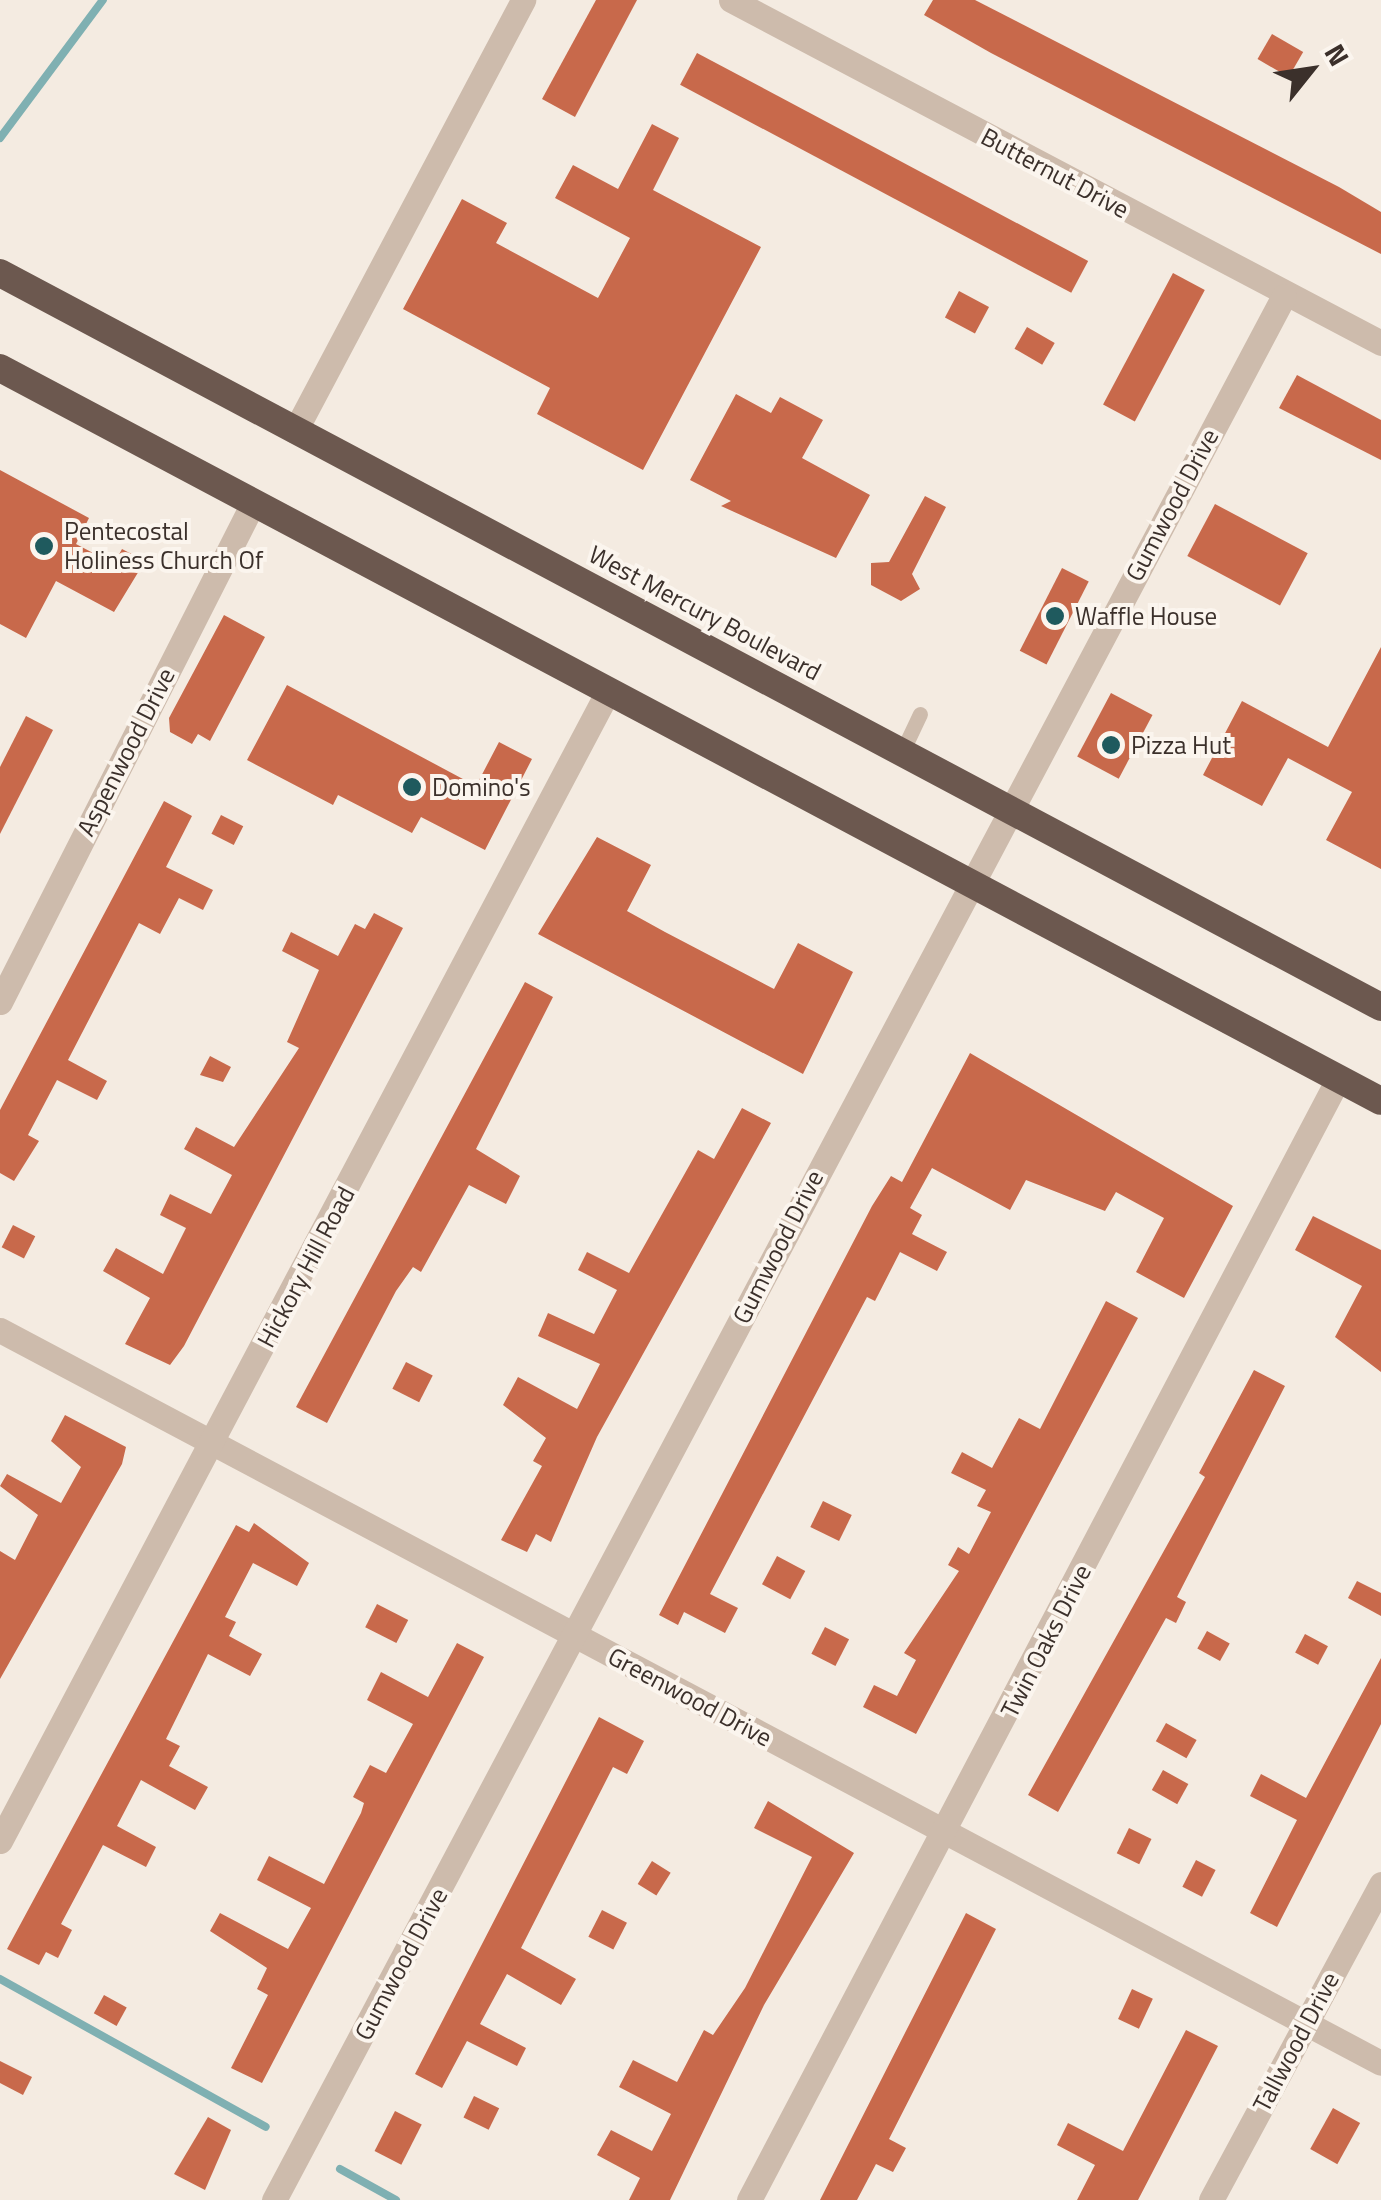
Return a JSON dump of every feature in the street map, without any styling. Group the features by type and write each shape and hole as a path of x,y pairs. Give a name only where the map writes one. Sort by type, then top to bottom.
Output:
{"highway":[{"name":"West Mercury Boulevard","path":"4,276 1381,1007"},
{"path":"0,368 1381,1101"}],"street":[{"path":"295,431 523,0"},
{"name":"Butternut Drive","path":"731,0 1284,296 1381,343"},
{"name":"Gumwood Drive","path":"274,2200 577,1635 968,883 1284,296"},
{"name":"Aspenwood Drive","path":"0,1002 253,503"},
{"name":"Hickory Hill Road","path":"0,1841 608,691"},
{"name":"Twin Oaks Drive","path":"749,2200 946,1835 1338,1078"},
{"name":"Greenwood Drive","path":"0,1330 1304,2026 1381,2063"},
{"name":"Tallwood Drive","path":"1211,2200 1381,1884"}],"lane":[{"path":"902,752 920,714"}],"building":[{"path":"596,0 637,0 575,117 542,99"},
{"path":"933,0 975,0 1339,187 1381,212 1381,254 991,53 924,15"},
{"path":"1272,34 1303,52 1289,77 1258,59"},
{"path":"697,53 1088,261 1071,293 680,85"},
{"path":"652,124 679,138 653,190 761,247 643,470 537,414 550,388 403,309 462,199 507,223 496,243 598,298 630,238 555,198 573,165 618,189"},
{"path":"1173,273 1205,290 1135,421 1103,405"},
{"path":"959,291 989,307 975,333 945,317"},
{"path":"1027,327 1055,343 1042,365 1014,349"},
{"path":"1297,375 1381,420 1381,460 1279,408"},
{"path":"736,394 771,413 780,397 823,420 802,458 870,495 836,558 721,506 731,501 690,480"},
{"name":"Pentecostal Holiness Church Of","path":"0,470 89,518 76,544 114,564 122,549 145,561 114,612 56,581 26,638 0,624"},
{"path":"925,496 946,507 912,574 920,589 901,601 871,585 871,563 889,562"},
{"path":"1215,504 1308,553 1280,605 1187,556"},
{"name":"Waffle House","path":"1062,568 1089,582 1047,664 1020,651"},
{"path":"224,615 265,637 210,741 198,734 192,744 170,732 169,718"},
{"path":"1381,647 1381,869 1326,840 1352,792 1288,758 1262,806 1203,775 1242,701 1328,747"},
{"path":"287,685 476,786 499,742 532,759 485,850 421,817 412,833 338,795 333,805 247,760"},
{"name":"Pizza Hut","path":"1111,693 1152,715 1119,779 1077,757"},
{"path":"26,716 53,730 0,834 0,767"},
{"path":"164,801 192,816 166,867 213,890 203,910 179,898 160,934 139,923 68,1060 107,1081 97,1100 57,1080 28,1135 39,1141 14,1181 0,1173 0,1110"},
{"path":"221,815 243,826 234,845 211,834"},
{"path":"597,837 651,865 627,911 665,932 774,989 798,943 853,972 803,1074 538,934"},
{"path":"374,913 403,928 184,1346 170,1365 125,1344 150,1298 103,1271 116,1248 163,1274 186,1228 160,1215 170,1194 211,1214 232,1175 184,1149 196,1127 234,1147 299,1048 287,1042 319,970 282,951 291,932 338,956 355,924 365,929"},
{"path":"525,982 553,997 476,1149 520,1176 506,1204 469,1185 421,1272 413,1267 396,1291 327,1423 296,1407"},
{"path":"970,1053 1233,1206 1184,1298 1136,1272 1164,1218 1116,1192 1105,1211 1026,1180 1010,1210 932,1168 910,1208 922,1215 912,1234 947,1252 937,1271 900,1252 875,1301 867,1297 710,1594 738,1608 725,1633 684,1612 678,1625 659,1615 872,1206 891,1176 902,1182"},
{"path":"210,1056 231,1067 223,1082 200,1075"},
{"path":"742,1108 771,1123 597,1437 551,1542 536,1534 527,1552 501,1540 542,1466 533,1461 546,1438 503,1405 518,1377 577,1409 600,1364 538,1336 548,1313 594,1334 617,1290 578,1270 587,1252 629,1273 698,1150 714,1159"},
{"path":"1313,1216 1381,1250 1381,1372 1335,1337 1362,1286 1295,1250"},
{"path":"13,1225 35,1236 24,1259 2,1247"},
{"path":"1106,1301 1138,1318 916,1734 863,1707 874,1685 897,1696 916,1660 904,1653 959,1571 948,1565 958,1547 969,1554 991,1512 977,1506 986,1490 951,1473 962,1452 992,1468 1019,1418 1040,1429"},
{"path":"406,1362 433,1376 419,1402 392,1389"},
{"path":"1254,1370 1285,1386 1177,1597 1186,1602 1176,1623 1166,1618 1058,1812 1028,1795 1205,1477 1199,1473"},
{"path":"65,1415 126,1447 122,1464 0,1679 0,1551 15,1560 38,1515 0,1486 7,1474 61,1503 81,1467 51,1441"},
{"path":"823,1501 852,1515 839,1541 810,1527"},
{"path":"254,1523 309,1563 297,1586 253,1563 225,1617 236,1622 229,1636 262,1654 250,1676 208,1654 166,1739 180,1746 169,1766 208,1787 195,1810 141,1780 117,1826 156,1847 146,1867 103,1845 61,1924 72,1930 58,1958 46,1952 39,1965 7,1949 236,1525 249,1532"},
{"path":"777,1556 805,1571 790,1599 762,1584"},
{"path":"1357,1581 1381,1593 1381,1616 1348,1598"},
{"path":"377,1604 408,1620 396,1643 365,1627"},
{"path":"825,1627 849,1639 835,1666 811,1654"},
{"path":"1207,1631 1230,1644 1220,1661 1197,1648"},
{"path":"1305,1634 1328,1646 1318,1665 1295,1653"},
{"path":"457,1643 484,1657 262,2083 231,2068 268,1995 257,1989 267,1968 210,1931 220,1913 288,1949 311,1908 257,1880 269,1856 324,1884 361,1813 364,1803 353,1797 370,1765 386,1773 413,1724 367,1700 381,1672 428,1697"},
{"path":"1381,1658 1381,1724 1277,1927 1250,1913 1297,1820 1250,1796 1261,1774 1306,1798"},
{"path":"599,1717 644,1741 627,1774 613,1767 521,1948 576,1979 561,2005 507,1974 480,2024 526,2048 517,2066 467,2041 442,2088 415,2074"},
{"path":"1166,1723 1197,1740 1186,1758 1156,1741"},
{"path":"1163,1770 1188,1784 1177,1804 1152,1790"},
{"path":"768,1801 854,1853 764,2005 670,2200 629,2200 640,2178 597,2155 611,2130 652,2151 671,2114 619,2087 633,2060 677,2082 704,2030 713,2035 745,1988 812,1857 754,1828"},
{"path":"1129,1828 1151,1839 1139,1864 1117,1853"},
{"path":"1196,1860 1216,1870 1202,1897 1182,1887"},
{"path":"652,1861 671,1873 656,1896 638,1884"},
{"path":"602,1910 627,1923 613,1949 588,1937"},
{"path":"966,1913 996,1929 889,2139 906,2148 893,2172 876,2164 857,2200 820,2200"},
{"path":"1132,1989 1153,1999 1139,2029 1118,2019"},
{"path":"104,1995 127,2008 117,2026 94,2013"},
{"path":"1186,2030 1218,2046 1138,2200 1077,2200 1095,2165 1057,2145 1068,2123 1123,2151"},
{"path":"0,2061 32,2077 23,2095 0,2083"},
{"path":"474,2096 499,2108 489,2130 463,2118"},
{"path":"1333,2108 1360,2123 1337,2164 1310,2149"},
{"path":"395,2111 422,2125 401,2165 375,2151"},
{"path":"208,2117 231,2130 205,2190 174,2174"}],"waterway":[{"path":"0,138 103,0"},
{"path":"0,1979 266,2127"},
{"path":"340,2169 396,2200"}],"place":[{"name":"Pentecostal Holiness Church Of","path":"44,546"},
{"name":"Waffle House","path":"1055,616"},
{"name":"Pizza Hut","path":"1111,745"},
{"name":"Domino's","path":"412,787"}]}
